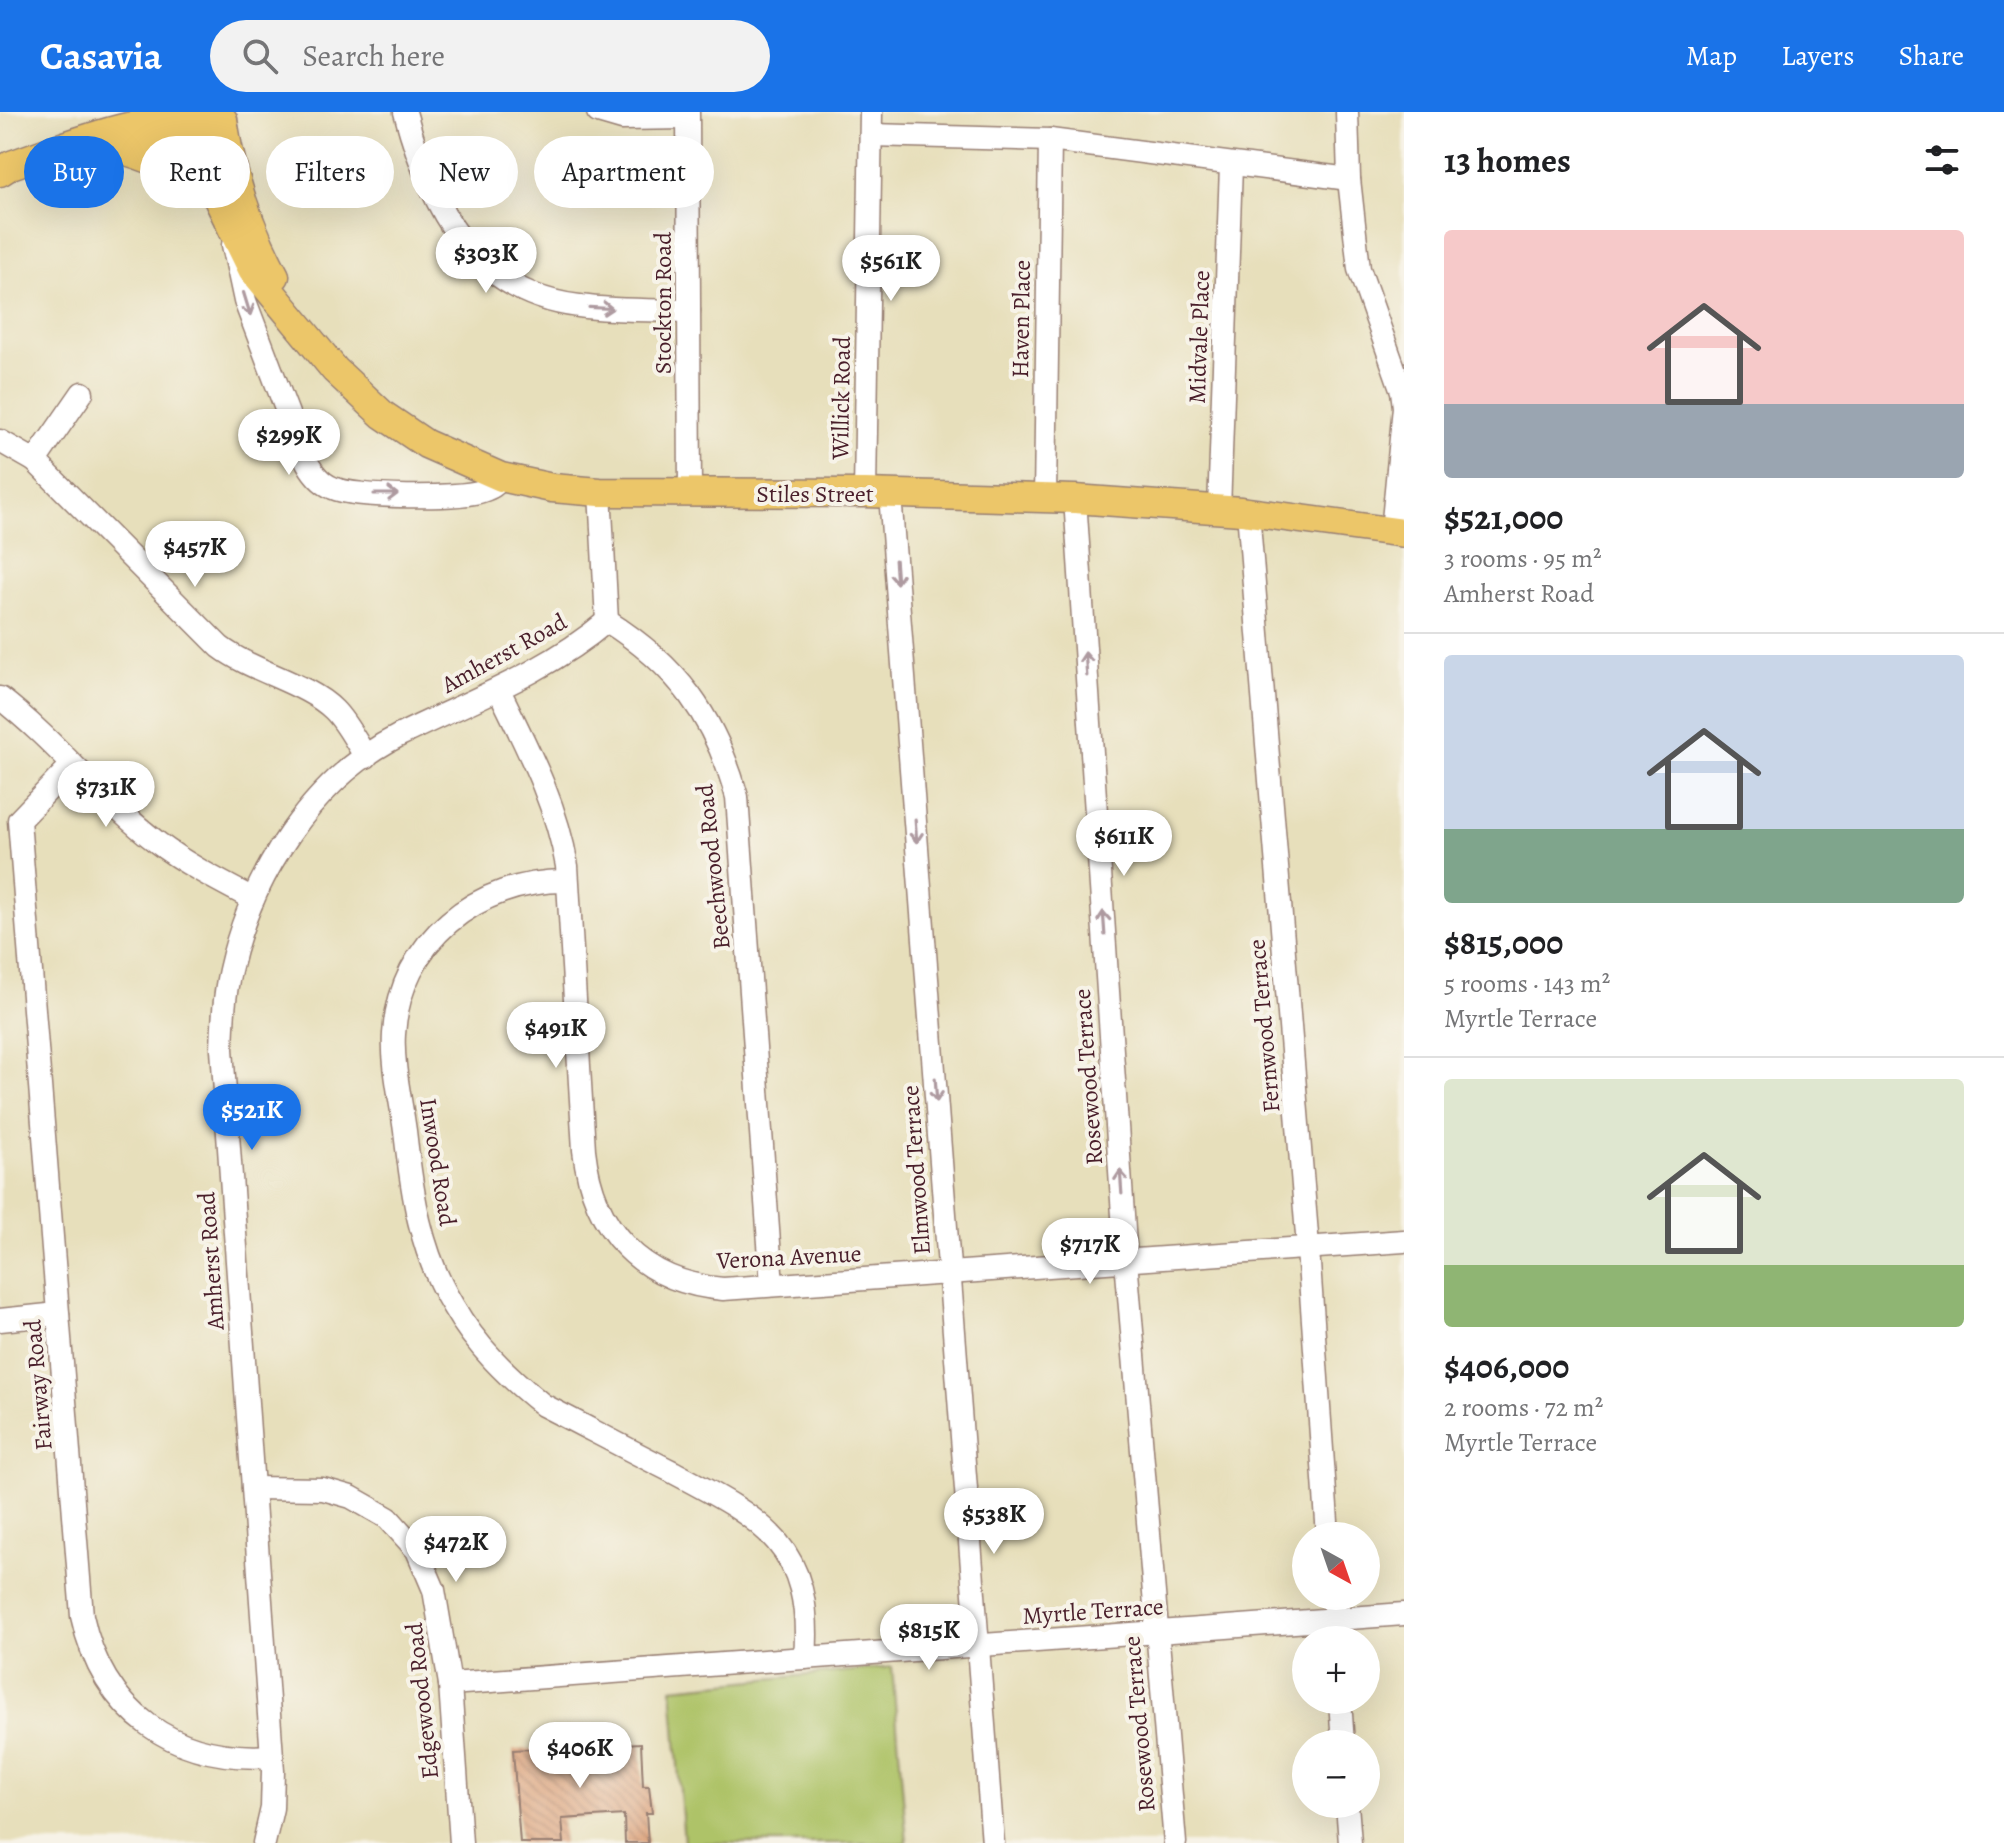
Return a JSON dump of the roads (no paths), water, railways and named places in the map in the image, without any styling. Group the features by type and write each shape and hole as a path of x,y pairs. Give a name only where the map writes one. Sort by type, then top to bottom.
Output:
{"main road":[{"path":"0,172 16,172 128,129 207,119"},
{"name":"Stiles Street","path":"207,119 234,173 269,264 286,296 287,310"},
{"name":"Stiles Street","path":"222,208 252,269 276,302 287,310 335,370 383,415 426,444 501,477 552,488 600,492 1075,499 1248,511 1398,532"}],"street":[{"path":"405,112 415,149 438,207 473,256 488,268 522,289 560,303 601,308 689,311"},
{"path":"598,112 622,119 688,115"},
{"name":"Willick Road","path":"871,112 877,494"},
{"path":"1347,112 1349,179 1359,269 1402,391 1404,407 1398,532"},
{"name":"Stockton Road","path":"688,115 690,494"},
{"path":"871,135 1050,140 1349,179"},
{"name":"Haven Place","path":"1045,498 1050,140"},
{"name":"Midvale Place","path":"1219,510 1231,166"},
{"path":"230,228 245,301 304,456 311,471 322,482 365,494 466,495 492,488 501,477"},
{"path":"35,461 82,393"},
{"path":"0,441 35,461 220,647 236,659 321,699 336,712 366,757"},
{"path":"600,492 607,621"},
{"name":"Elmwood Terrace","path":"877,494 949,1272 993,1843"},
{"name":"Rosewood Terrace","path":"1075,499 1126,1260 1175,1843"},
{"name":"Fernwood Terrace","path":"1248,511 1308,1247 1327,1522"},
{"name":"Amherst Road","path":"264,1843 272,1808 272,1756 222,1049 229,972 239,936 268,868 303,817 337,781 397,737 499,690 582,642 607,621"},
{"name":"Beechwood Road","path":"607,621 655,655 692,696 720,744 737,797 772,1285"},
{"name":"Verona Avenue","path":"499,690 547,789 561,831 584,1150 590,1187 601,1214 628,1250 665,1275 708,1288 1404,1241"},
{"path":"0,698 158,843 253,899"},
{"name":"Fairway Road","path":"72,765 19,820 82,1616 94,1657 121,1701 162,1734 210,1754 245,1758 272,1756"},
{"name":"Inwood Road","path":"567,881 517,886 470,906 431,940 405,984 394,1036 410,1181 424,1244 464,1324 492,1360 516,1384 543,1405 734,1504 767,1530 793,1566 803,1593 807,1622 805,1658"},
{"path":"0,1320 58,1314"},
{"name":"Edgewood Road","path":"253,1488 303,1487 337,1492 377,1510 399,1528 417,1550 430,1576 437,1604 450,1684 461,1843"},
{"name":"Myrtle Terrace","path":"1349,1626 1404,1614"},
{"name":"Myrtle Terrace","path":"450,1684 1157,1632 1292,1630"},
{"path":"1348,1818 1350,1843"}]}
